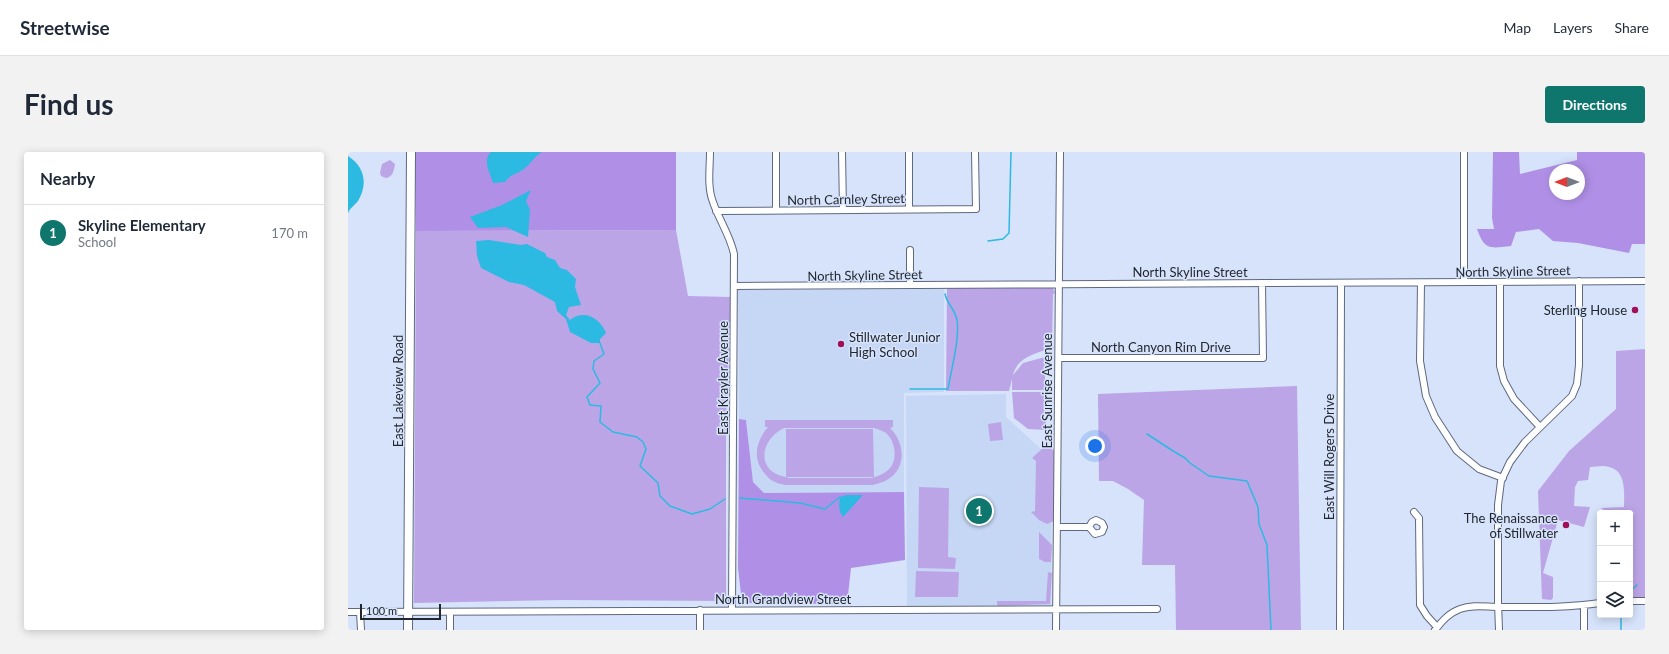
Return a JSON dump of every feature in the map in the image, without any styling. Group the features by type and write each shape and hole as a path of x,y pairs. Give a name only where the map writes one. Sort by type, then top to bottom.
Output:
{"street":[{"name":"East Lakeview Road","path":"408,630 411,152"},
{"name":"East Krayler Avenue","path":"710,152 710,191 716,211 731,240 734,254 732,610"},
{"path":"776,152 776,210"},
{"path":"842,152 843,210"},
{"path":"909,152 909,209"},
{"name":"North Carnley Street","path":"716,211 976,208 975,152"},
{"name":"East Sunrise Avenue","path":"1056,630 1060,152"},
{"path":"1464,152 1464,282"},
{"path":"910,250 910,285"},
{"path":"1499,630 1498,505 1503,478 1510,462 1525,442 1572,396 1577,384 1579,365 1579,281"},
{"name":"North Skyline Street","path":"734,286 1262,283 1341,284 1645,281"},
{"path":"1500,282 1500,366 1504,381 1514,399 1540,427"},
{"name":"North Canyon Rim Drive","path":"1059,358 1263,358 1262,283"},
{"path":"1422,283 1420,361 1426,396 1435,417 1457,451 1479,469 1503,478"},
{"name":"East Will Rogers Drive","path":"1340,630 1341,284"},
{"path":"1414,512 1419,518 1420,605 1436,628 1448,615 1460,609 1472,606 1584,606 1597,604"},
{"path":"1057,527 1089,527"},
{"path":"1633,601 1645,601"},
{"path":"1584,606 1584,630"},
{"name":"North Grandview Street","path":"348,612 1157,609"},
{"path":"700,610 700,630"},
{"path":"360,612 361,630"},
{"path":"450,612 450,630"}],"shaded area":[{"path":"415,152 676,152 676,230 416,231"},
{"path":"1493,152 1519,152 1520,174 1549,167 1549,200 1585,200 1585,164 1561,164 1577,160 1577,152 1645,152 1645,244 1632,244 1629,253 1578,243 1553,241 1539,229 1516,232 1511,246 1493,247 1486,245 1477,229 1494,229 1492,218"},
{"path":"390,160 395,164 394,169 392,175 386,178 381,176 380,173 382,164"},
{"path":"676,230 688,296 731,297 726,425 726,601 563,600 414,603 416,231"},
{"path":"947,288 1053,288 1055,293 1053,294 1052,344 1054,348 1029,356 1019,364 1013,375 1023,363 1045,357 1045,390 1012,390 1012,379 1009,391 946,391"},
{"name":"Stillwater Junior High School","path":"944,289 944,392 904,393 904,492 764,493 753,482 746,420 739,419 738,290"},
{"path":"1645,349 1645,600 1633,600 1633,510 1604,510 1601,508 1624,507 1622,478 1615,469 1607,466 1590,467 1588,480 1578,481 1575,487 1574,506 1590,507 1584,527 1558,520 1543,573 1553,577 1553,598 1551,600 1542,599 1538,491 1569,451 1616,409 1616,351"},
{"path":"1297,386 1301,630 1176,630 1175,565 1142,565 1144,500 1113,481 1099,481 1098,394"},
{"path":"1012,392 1045,392 1046,430 1028,429 1014,418"},
{"path":"1006,394 1006,417 1041,449 1052,446 1051,605 907,607 906,396"},
{"path":"739,419 746,420 753,482 764,493 904,492 905,560 851,568 847,604 742,603 738,568"},
{"path":"765,420 893,420 893,427 890,428 895,433 901,446 901,460 899,467 890,478 873,485 785,485 770,479 766,475 757,457 760,439 768,427 765,427","holes":["784,428 874,428 885,432 892,440 895,455 890,468 884,473 874,477 873,429 786,429 786,477 776,474 770,469 764,455 770,440 776,433","787,477 874,477 788,478"]},
{"path":"1001,422 1003,440 990,441 988,424"},
{"path":"1045,446 1054,451 1054,521 1047,524 1039,520 1031,512 1035,511 1036,461 1032,458"},
{"path":"919,487 949,488 948,557 956,558 955,569 918,568"},
{"path":"1039,532 1052,545 1051,562 1045,562 1039,559"},
{"path":"916,571 959,572 958,597 915,597"},
{"path":"1048,572 1052,573 1050,604 998,606 997,601 1046,601"}],"water":[{"path":"491,152 542,152 524,169 511,176 505,182 493,183 487,163 488,155"},
{"path":"348,156 358,165 364,182 358,201 348,213"},
{"path":"531,190 526,201 530,210 528,237 506,227 478,228 470,217 502,205"},
{"path":"489,240 521,245 527,244 545,253 547,257 555,260 560,268 567,270 576,279 575,287 581,305 569,307 566,315 570,320 581,315 586,315 596,319 606,333 600,339 600,343 591,343 570,332 566,319 557,311 555,302 524,285 509,282 481,268 477,256 476,241"},
{"path":"847,495 863,495 843,517 841,515 839,505 840,497"}],"waterway":[{"path":"988,241 1003,239 1009,233 1011,152"},
{"path":"910,389 948,389 958,327 956,316 947,301 945,294"},
{"path":"600,343 604,354 594,361 593,369 600,383 587,397 590,405 601,406 600,422 613,432 637,437 643,442 646,449 640,466 658,483 660,496 670,506 692,514 710,509 725,499"},
{"path":"1147,434 1185,458 1209,476 1247,481 1258,507 1259,524 1267,545 1271,630"},
{"path":"740,498 800,503 825,509 840,497"},
{"path":"1633,588 1637,585"},
{"path":"1621,618 1621,630"}],"place":[{"name":"Sterling House","path":"1635,310"},
{"name":"Stillwater Junior High School","path":"841,344"},
{"name":"Skyline Elementary","path":"979,511"},
{"name":"The Renaissance of Stillwater","path":"1566,525"}]}
